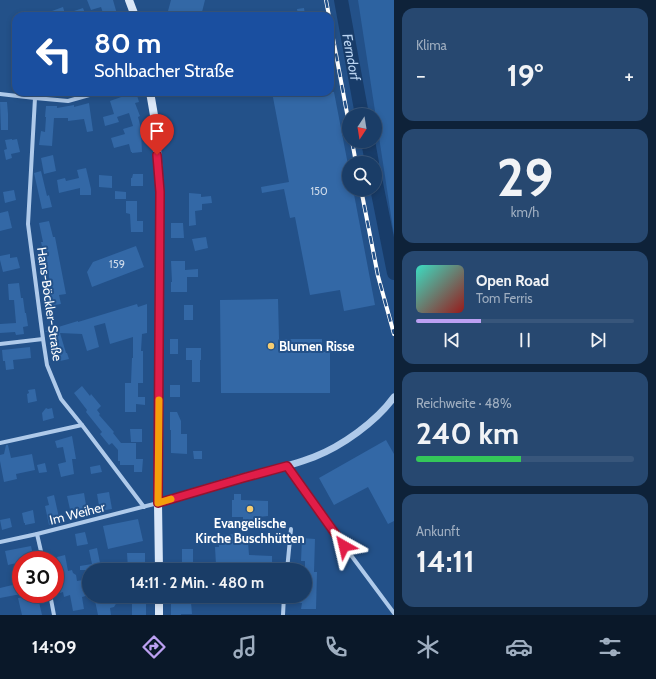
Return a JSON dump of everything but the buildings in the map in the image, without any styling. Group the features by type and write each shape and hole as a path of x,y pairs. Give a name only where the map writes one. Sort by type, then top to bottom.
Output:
{"main road":[{"path":"129,0 133,12"},
{"path":"151,96 155,121 160,192 159,563"},
{"path":"159,603 159,615"}],"street":[{"path":"0,94 12,95"},
{"path":"18,96 68,101 86,96"},
{"name":"Hans-Böckler-Straße","path":"35,98 28,224 47,365 61,399 144,507"},
{"path":"0,344 43,339"},
{"path":"158,503 314,457 343,442 372,422 393,398"},
{"path":"0,443 82,425"},
{"path":"287,466 327,523 394,613"},
{"name":"Im Weiher","path":"0,542 158,503"},
{"path":"288,563 291,529"},
{"path":"37,534 41,551"},
{"path":"52,603 54,615"},
{"path":"283,615 284,603"}],"shaded area":[{"path":"358,0 394,0 394,235 381,148 382,148 382,108 375,108"}],"waterway":[{"name":"Ferndorf","path":"341,0 361,108"},
{"name":"Ferndorf","path":"369,148 371,156"},
{"name":"Ferndorf","path":"379,196 394,273"}],"railway":[{"path":"326,0 328,12"},
{"path":"334,43 346,108"},
{"path":"353,148 355,156"},
{"path":"362,196 378,276 394,334"}],"slow traffic":[{"path":"159,400 158,503 171,499"}],"place":[{"name":"Blumen Risse","path":"271,346"},
{"name":"Evangelische Kirche Buschhütten","path":"250,509"}],"route":[{"path":"157,155 160,192 158,503 287,466 344,546"}]}
